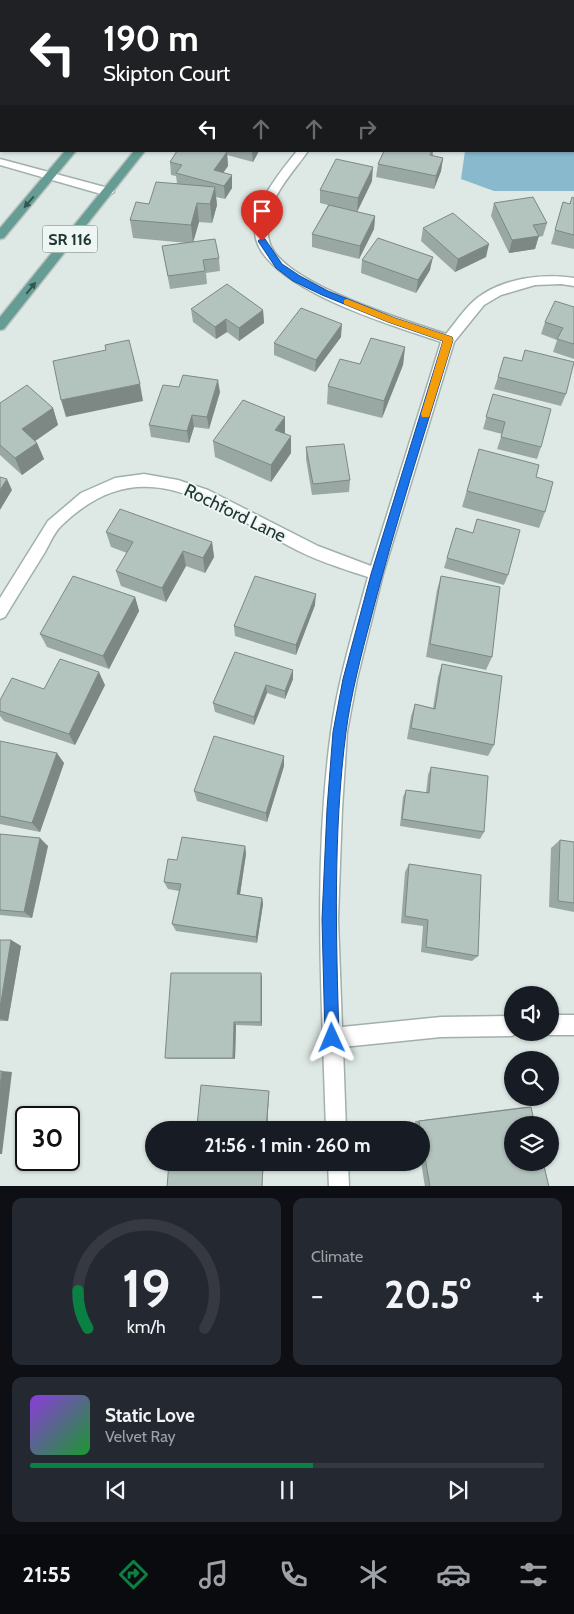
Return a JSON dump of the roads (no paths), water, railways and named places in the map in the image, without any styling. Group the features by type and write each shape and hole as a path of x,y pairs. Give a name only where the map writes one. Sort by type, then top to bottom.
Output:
{"main road":[{"name":"SR 116","path":"0,235 70,152"},
{"name":"SR 116","path":"0,326 139,152"}],"street":[{"path":"303,152 283,176 268,202 262,222 262,241 279,266 296,278 325,293 391,320 448,340"},
{"path":"0,162 108,192"},
{"path":"336,1121 329,919 333,809 339,732 349,679 376,574 448,340 480,302 497,292 536,281 562,280 574,282"},
{"name":"Rochford Lane","path":"0,612 55,523 78,501 94,491 135,479 174,483 197,492 334,560 376,574"},
{"path":"559,1025 574,1025"},
{"path":"332,1038 442,1027 504,1026"},
{"path":"338,1171 339,1186"}],"water":[{"path":"465,152 574,152 574,191 494,191 461,179"}]}
